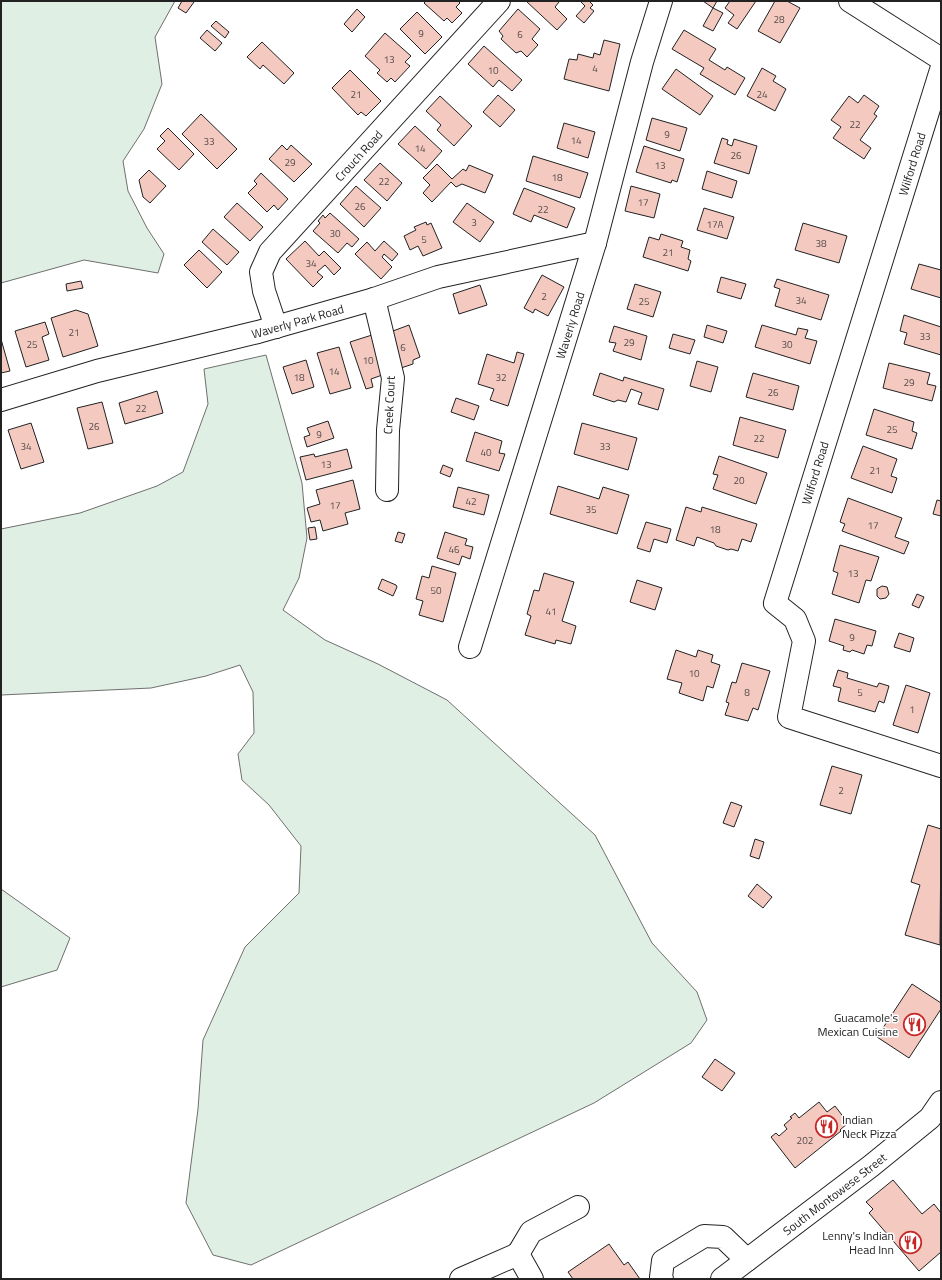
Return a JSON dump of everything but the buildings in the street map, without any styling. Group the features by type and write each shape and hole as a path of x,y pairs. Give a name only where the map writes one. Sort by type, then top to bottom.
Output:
{"street":[{"name":"Crouch Road","path":"276,327 264,291 261,272 270,252 499,1"},
{"name":"Waverly Road","path":"470,647 595,243 642,62 661,1"},
{"path":"850,1 941,60"},
{"name":"Wilford Road","path":"941,70 775,603 795,619 804,641 789,717 941,766"},
{"name":"Waverly Park Road","path":"1,400 97,371 276,327 374,299 438,277 595,243"},
{"name":"Creek Court","path":"374,299 393,378 388,430 387,490"},
{"name":"South Montowese Street","path":"722,1279 871,1166 936,1110"},
{"path":"461,1279 518,1254 531,1232 578,1207"},
{"path":"662,1279 660,1277 663,1261 704,1236 723,1237 747,1260"},
{"path":"518,1254 532,1279"}],"green space":[{"path":"1,1 175,1 155,37 162,84 144,129 123,161 128,191 147,228 164,254 158,273 84,260 1,283"},
{"path":"266,355 302,483 307,538 299,578 283,610 325,640 378,664 447,700 595,835 652,943 697,992 707,1020 691,1043 594,1103 251,1265 213,1255 186,1203 198,1109 203,1040 245,947 299,893 301,846 269,805 242,780 238,754 254,733 253,692 240,665 206,676 151,688 1,695 1,529 80,513 157,486 183,472 208,404 204,369"},
{"path":"1,889 70,938 57,970 1,987"}],"place":[{"name":"Guacamole's Mexican Cuisine","path":"914,1024"},
{"name":"Indian Neck Pizza","path":"826,1126"},
{"name":"Lenny's Indian Head Inn","path":"910,1242"}]}
